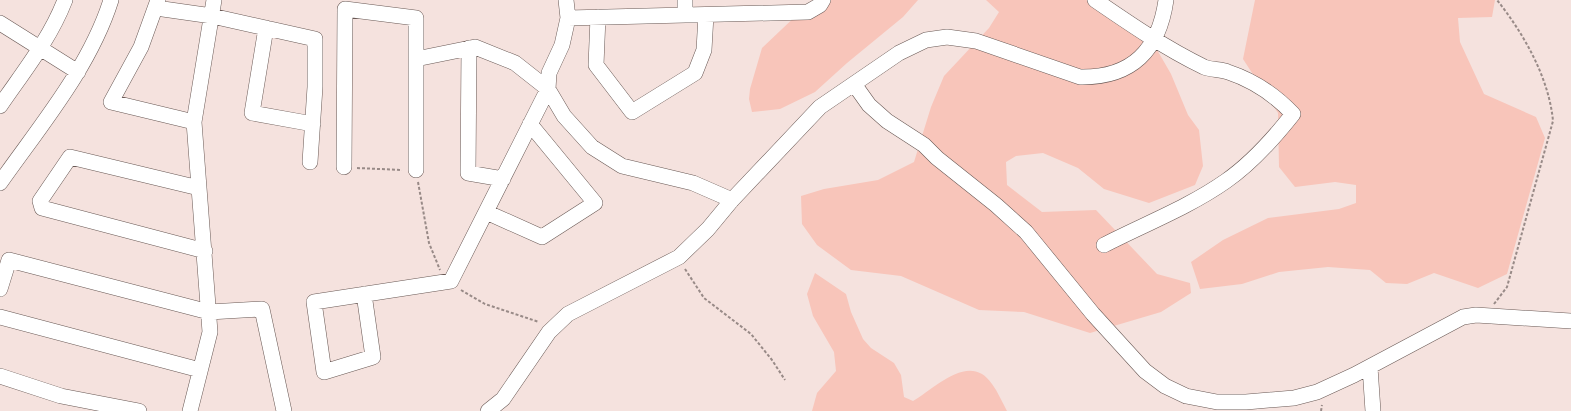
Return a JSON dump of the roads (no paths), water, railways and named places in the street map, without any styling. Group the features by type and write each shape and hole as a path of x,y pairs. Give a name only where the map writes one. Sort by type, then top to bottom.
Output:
{"street":[{"path":"1,104 41,49 59,16 65,0"},
{"path":"0,183 78,72 92,45 111,0"},
{"path":"190,411 210,332 194,122 214,0"},
{"path":"364,294 373,357 324,372 314,302 364,294 451,281 548,89 549,73 562,45 568,18 566,0"},
{"path":"598,17 596,65 632,112 695,73 704,50 694,11 685,0"},
{"path":"568,18 694,11 808,12 820,5 823,0"},
{"path":"1095,0 1136,29 1179,54 1206,68 1226,71 1245,78 1279,100 1294,114 1273,139 1228,180 1200,198 1104,245"},
{"path":"488,411 504,399 554,327 568,314 679,257 708,229 732,200 820,107 898,53 926,40 947,37 976,40 1080,77 1097,77 1116,74 1132,64 1146,52 1155,39 1166,0"},
{"path":"194,122 111,102 141,47 157,4 315,39 315,87 310,162"},
{"path":"344,167 345,9 416,18 416,170"},
{"path":"0,23 78,72"},
{"path":"266,28 252,113 313,124"},
{"path":"416,59 475,47 515,63 548,89 564,116 592,147 622,166 693,182 732,200"},
{"path":"469,48 468,173 503,179"},
{"path":"854,84 868,105 882,117 924,145 937,158 1026,232 1121,347 1145,371 1165,386 1186,396 1217,402 1246,402 1294,398 1317,392 1463,317 1485,316 1571,321"},
{"path":"486,212 542,237 596,203 530,124"},
{"path":"199,188 70,157 40,201 42,208 205,251"},
{"path":"0,289 9,260 209,312 262,309 284,411"},
{"path":"0,317 200,370"},
{"path":"1370,366 1373,411"},
{"path":"0,376 61,396 139,411"}]}
